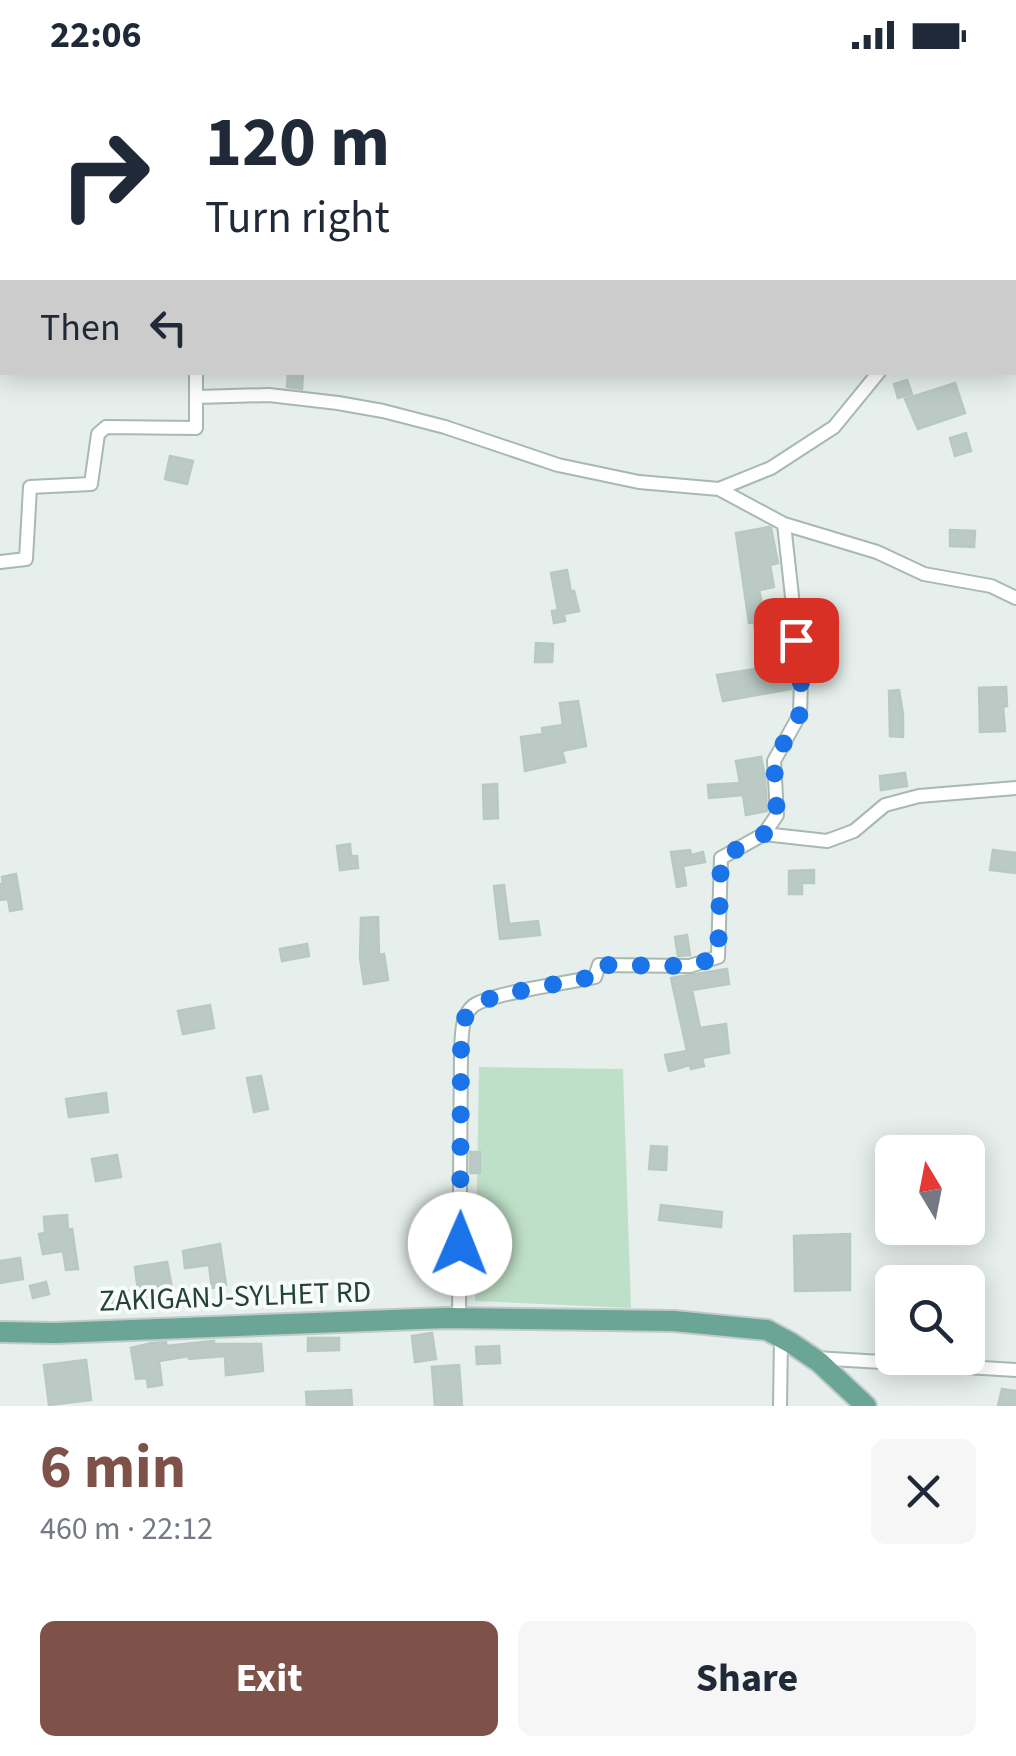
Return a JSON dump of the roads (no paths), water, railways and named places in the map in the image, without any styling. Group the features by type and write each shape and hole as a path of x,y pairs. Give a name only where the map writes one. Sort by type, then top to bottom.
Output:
{"main road":[{"name":"ZAKIGANJ-SYLHET RD","path":"0,1332 459,1318 674,1321 766,1330 813,1358 866,1406"}],"street":[{"path":"0,562 26,559 30,487 91,484 98,434 106,428 196,428 196,375"},
{"path":"719,489 772,468 834,428 877,375"},
{"path":"196,397 268,395 353,406 445,427 558,465 639,482 719,489 784,524 877,552 924,574 991,586 1016,598"},
{"path":"459,1318 463,1021 472,1006 493,997 596,976 599,965 690,966 718,957 721,858 764,834 777,816 774,761 800,714 801,678 784,524"},
{"path":"764,834 827,841 854,831 885,805 902,800 1016,788"},
{"path":"780,1406 781,1337"},
{"path":"813,1358 1016,1370"}]}
